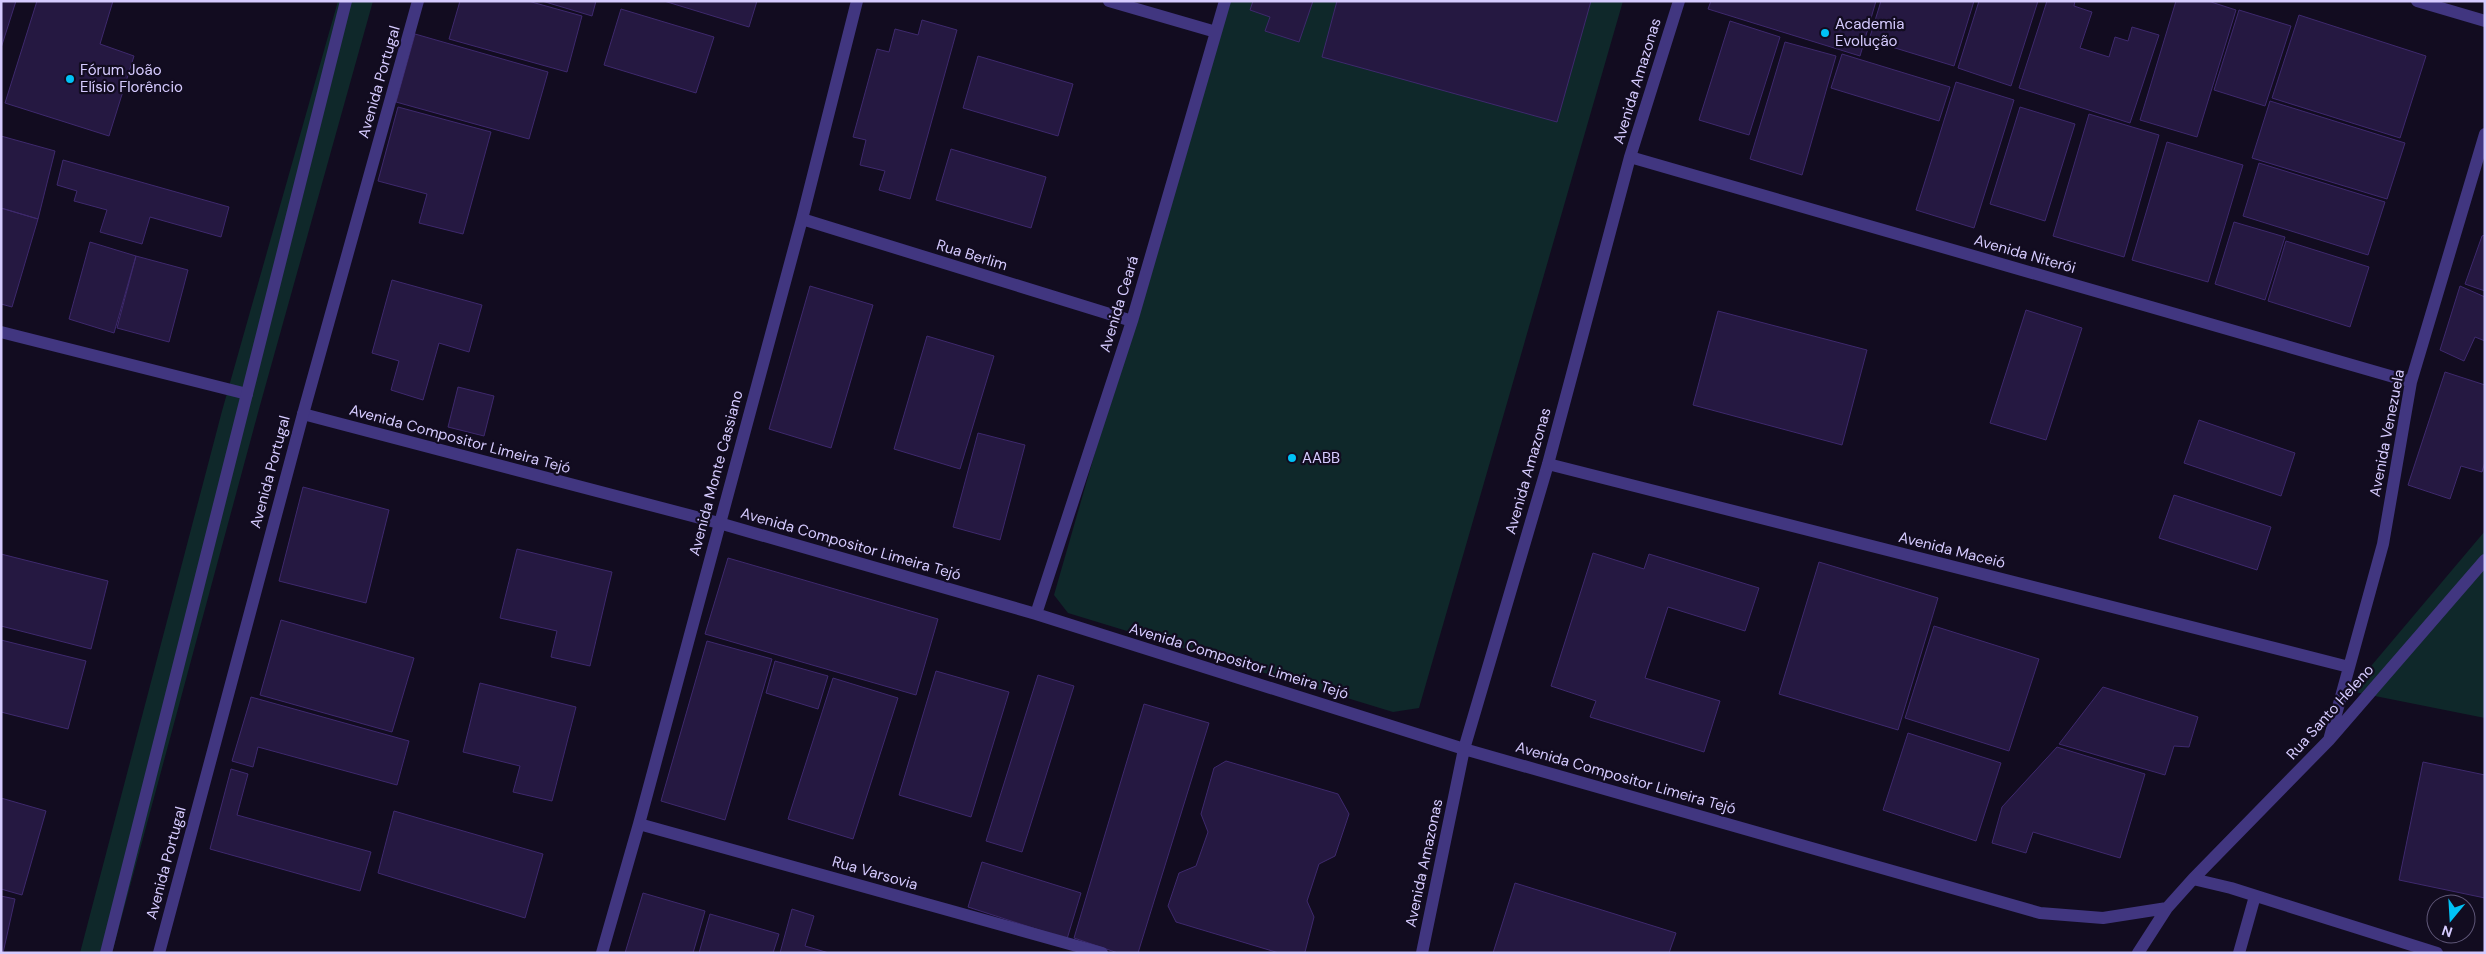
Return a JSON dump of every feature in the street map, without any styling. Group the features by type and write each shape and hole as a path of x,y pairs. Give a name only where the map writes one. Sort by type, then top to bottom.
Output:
{"street":[{"path":"106,953 346,1"},
{"name":"Avenida Portugal","path":"159,953 303,414 418,1"},
{"name":"Avenida Monte Cassiano","path":"602,953 639,824 802,219 857,1"},
{"path":"1109,1 1216,32"},
{"name":"Avenida Ceará","path":"1036,614 1132,322 1225,1"},
{"name":"Avenida Amazonas","path":"1422,953 1464,749 1548,464 1630,157 1679,1"},
{"path":"2417,1 2485,21"},
{"name":"Avenida Venezuela","path":"2329,740 2383,544 2411,382 2485,134"},
{"name":"Avenida Niterói","path":"1630,157 2411,382"},
{"name":"Rua Berlim","path":"802,219 1132,322"},
{"path":"1,332 247,394"},
{"name":"Avenida Compositor Limeira Tejó","path":"303,414 719,523 1036,614 1464,749 2040,913 2102,918 2167,908"},
{"name":"Avenida Maceió","path":"1548,464 2349,667"},
{"name":"Rua Santo Heleno","path":"2138,953 2167,908 2329,740 2485,560"},
{"name":"Rua Varsovia","path":"639,824 1102,953"},
{"path":"2193,879 2255,896 2437,953"},
{"path":"2239,953 2255,896"}],"green space":[{"path":"338,1 373,1 259,409 112,953 80,953 222,411"},
{"name":"AABB","path":"1225,1 1623,1 1419,708 1393,712 1068,613 1054,595"},
{"path":"2485,531 2485,718 2350,691"}],"building":[{"path":"1,1 16,1 1,48"},
{"name":"Fórum João Elísio Florêncio","path":"37,1 113,1 100,44 134,56 109,136 5,103"},
{"path":"460,1 528,1 582,16 567,72 449,39"},
{"path":"542,1 596,1 592,16"},
{"path":"664,1 757,1 749,27"},
{"path":"1253,1 1313,1 1299,42 1265,31 1270,17 1250,10"},
{"path":"1337,1 1591,1 1557,122 1322,57"},
{"name":"Academia Evolução","path":"1711,1 1876,1 1860,56 1708,9"},
{"path":"1881,1 1974,1 1954,66 1869,40"},
{"path":"1979,1 2038,1 2011,86 1958,68"},
{"path":"2047,1 2075,1 2074,6 2092,12 2080,48 2109,57 2115,37 2128,41 2132,27 2159,35 2130,123 2019,88"},
{"path":"2176,1 2208,1 2236,10 2197,137 2140,120"},
{"path":"621,9 714,37 696,93 604,65"},
{"path":"2239,10 2291,26 2265,106 2214,90"},
{"path":"2299,15 2426,56 2400,138 2272,98"},
{"path":"922,20 957,30 910,199 879,190 885,171 860,165 866,140 853,137 877,49 889,52 895,29 918,35"},
{"path":"1730,21 1780,37 1749,135 1699,120"},
{"path":"415,34 548,72 529,139 396,102"},
{"path":"1785,42 1836,56 1802,175 1750,159"},
{"path":"1842,54 1950,87 1939,121 1831,88"},
{"path":"978,56 1073,84 1058,136 963,108"},
{"path":"1956,82 2014,100 1974,228 1916,210"},
{"path":"2270,101 2405,143 2387,199 2252,158"},
{"path":"398,107 491,132 463,234 419,223 427,194 378,181"},
{"path":"2020,107 2075,124 2045,221 1990,204"},
{"path":"2089,114 2159,135 2124,257 2053,236"},
{"path":"1,136 55,151 38,219 1,208"},
{"path":"2167,142 2243,165 2208,282 2132,260"},
{"path":"951,149 1046,177 1031,228 936,200"},
{"path":"63,160 229,207 221,237 150,217 142,244 100,232 107,210 74,201 77,191 57,185"},
{"path":"2259,163 2385,202 2368,255 2243,216"},
{"path":"1,208 38,219 12,307 1,304"},
{"path":"2234,222 2285,237 2265,300 2215,284"},
{"path":"2485,235 2485,291 2465,284 2482,236"},
{"path":"2286,241 2369,267 2350,327 2268,301"},
{"path":"90,242 136,256 114,333 69,319"},
{"path":"136,256 188,270 169,342 117,328"},
{"path":"392,280 482,305 469,352 439,343 423,400 391,390 399,361 372,353"},
{"path":"810,286 873,305 831,448 769,429"},
{"path":"2460,286 2485,297 2485,341 2475,337 2464,361 2440,350"},
{"path":"2026,310 2082,328 2046,440 1990,423"},
{"path":"1718,311 1867,350 1842,445 1693,405"},
{"path":"927,336 994,356 960,469 894,449"},
{"path":"2445,372 2485,385 2485,462 2482,472 2461,466 2450,499 2408,485"},
{"path":"458,387 494,396 484,436 448,427"},
{"path":"2199,420 2295,453 2281,496 2184,463"},
{"path":"978,433 1025,445 1000,540 953,527"},
{"path":"303,487 389,510 366,603 279,581"},
{"path":"2174,495 2271,527 2257,570 2159,538"},
{"path":"517,549 612,572 590,666 551,657 557,631 500,618"},
{"path":"1593,553 1644,569 1649,554 1759,588 1745,631 1668,607 1645,678 1720,701 1704,752 1590,717 1596,701 1551,686"},
{"path":"1,554 108,581 91,649 1,626"},
{"path":"728,558 938,619 916,695 705,634"},
{"path":"1819,562 1938,598 1898,730 1779,694"},
{"path":"281,620 414,658 392,732 260,695"},
{"path":"1934,626 2039,659 2009,751 1905,718"},
{"path":"1,640 86,661 68,729 1,712"},
{"path":"707,641 772,659 725,820 661,801"},
{"path":"775,661 828,676 818,709 766,693"},
{"path":"936,671 1009,692 971,817 899,795"},
{"path":"1038,675 1074,686 1022,852 986,841"},
{"path":"833,678 898,698 853,839 788,819"},
{"path":"480,683 576,707 552,801 513,792 520,766 463,752"},
{"path":"2103,687 2198,717 2189,747 2174,746 2165,775 2059,744"},
{"path":"251,697 409,741 397,785 258,747 253,767 232,761"},
{"path":"1144,704 1209,723 1138,953 1118,953 1074,938"},
{"path":"1908,733 2001,763 1976,841 1883,810"},
{"path":"2057,747 2145,774 2120,858 2033,832 2026,853 1992,843 2002,807"},
{"path":"1226,761 1338,794 1349,814 1335,856 1319,864 1307,901 1314,917 1305,952 1279,953 1176,922 1168,906 1179,873 1196,866 1208,832 1201,814 1214,768"},
{"path":"2423,762 2485,775 2485,898 2476,896 2476,894 2466,894 2399,880"},
{"path":"231,769 248,774 237,815 371,852 360,891 210,849"},
{"path":"1,798 46,811 22,895 1,889"},
{"path":"394,811 543,854 525,918 378,873"},
{"path":"982,862 1081,893 1067,939 968,907"},
{"path":"1515,883 1676,933 1669,953 1493,953"},
{"path":"643,893 705,911 693,953 625,953"},
{"path":"1,896 15,899 3,953 1,953"},
{"path":"792,909 814,916 805,946 829,953 780,953"},
{"path":"710,914 779,934 773,953 699,953"}],"place":[{"name":"Academia Evolução","path":"1825,33"},
{"name":"Fórum João Elísio Florêncio","path":"70,79"},
{"name":"AABB","path":"1292,458"}]}
